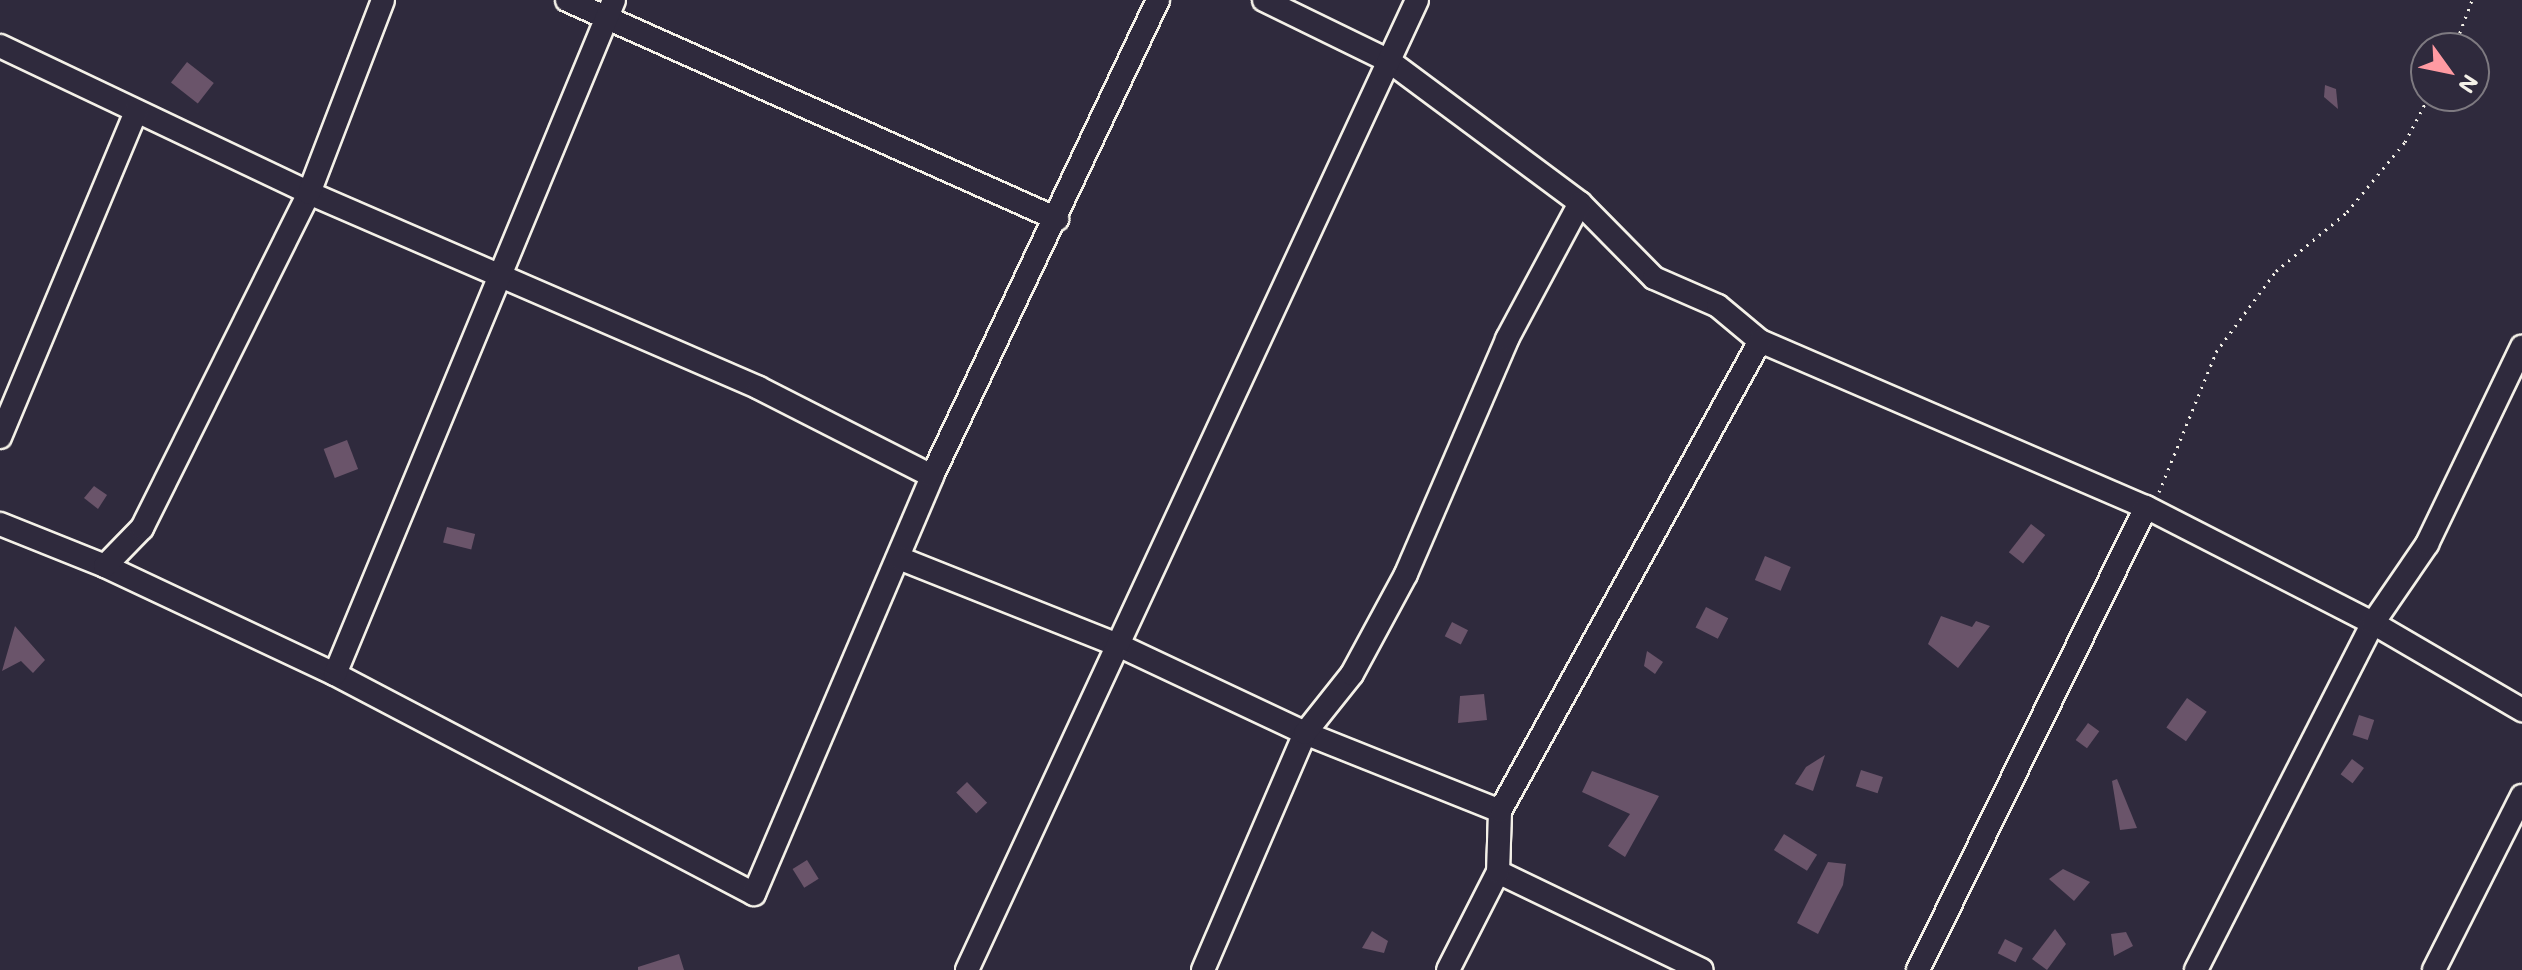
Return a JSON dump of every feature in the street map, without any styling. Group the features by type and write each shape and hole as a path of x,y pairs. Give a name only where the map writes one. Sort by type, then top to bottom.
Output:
{"street":[{"path":"105,566 142,528 309,193 383,0"},
{"path":"567,0 610,9 1057,219"},
{"path":"0,524 105,566 335,674 754,894 932,476 1057,219 1158,0"},
{"path":"1264,0 1389,61 1580,203 1654,278 1718,306 1760,341 2146,507 2373,623 2522,710"},
{"path":"967,970 1417,0"},
{"path":"335,674 610,9"},
{"path":"0,46 309,193 759,388 932,476"},
{"path":"0,437 136,112"},
{"path":"1203,970 1305,733 1352,674 1406,574 1507,339 1580,203"},
{"path":"1448,970 1498,872 1500,811 1760,341"},
{"path":"2196,970 2373,623 2427,544 2522,347"},
{"path":"1918,970 2146,507"},
{"path":"899,558 1118,645 1305,733 1500,811"},
{"path":"2434,970 2522,796"},
{"path":"1498,872 1702,970"}],"path":[{"path":"2460,32 2472,0"},
{"path":"2146,507 2166,484 2216,352 2276,271 2347,212 2405,142 2421,112"}],"building":[{"path":"187,62 214,83 198,103 171,82"},
{"path":"2325,85 2336,89 2338,109 2324,97"},
{"path":"347,440 358,469 335,478 324,449"},
{"path":"94,486 107,495 98,509 84,498"},
{"path":"2031,524 2045,535 2023,563 2009,552"},
{"path":"447,527 475,534 471,550 443,543"},
{"path":"1765,556 1791,567 1781,591 1755,580"},
{"path":"1706,607 1728,618 1718,639 1696,627"},
{"path":"1941,616 1972,627 1976,621 1990,626 1958,668 1928,644"},
{"path":"1452,622 1468,630 1461,644 1445,636"},
{"path":"15,626 45,660 33,673 21,661 2,671"},
{"path":"1647,651 1663,662 1655,674 1644,666"},
{"path":"1484,694 1487,720 1458,723 1460,696"},
{"path":"2187,698 2207,712 2186,741 2166,727"},
{"path":"2359,715 2374,720 2368,740 2353,735"},
{"path":"2088,723 2099,731 2087,748 2076,740"},
{"path":"1825,755 1813,791 1795,784 1806,767"},
{"path":"2352,759 2364,768 2353,783 2341,774"},
{"path":"1861,770 1883,777 1878,793 1856,786"},
{"path":"1592,771 1659,796 1625,857 1608,846 1630,814 1582,792"},
{"path":"2117,779 2137,828 2120,830 2112,781"},
{"path":"967,782 987,803 976,813 956,792"},
{"path":"1784,834 1817,855 1807,871 1774,850"},
{"path":"807,860 819,879 804,888 793,869"},
{"path":"1828,862 1846,864 1843,885 1818,934 1797,923"},
{"path":"2063,869 2090,882 2074,901 2049,879"},
{"path":"2055,929 2066,944 2047,970 2032,959"},
{"path":"1372,931 1388,941 1384,953 1362,948"},
{"path":"2126,932 2133,946 2114,956 2111,934"},
{"path":"2005,939 2023,948 2016,962 1998,953"},
{"path":"679,954 684,970 638,970 638,967"}]}
